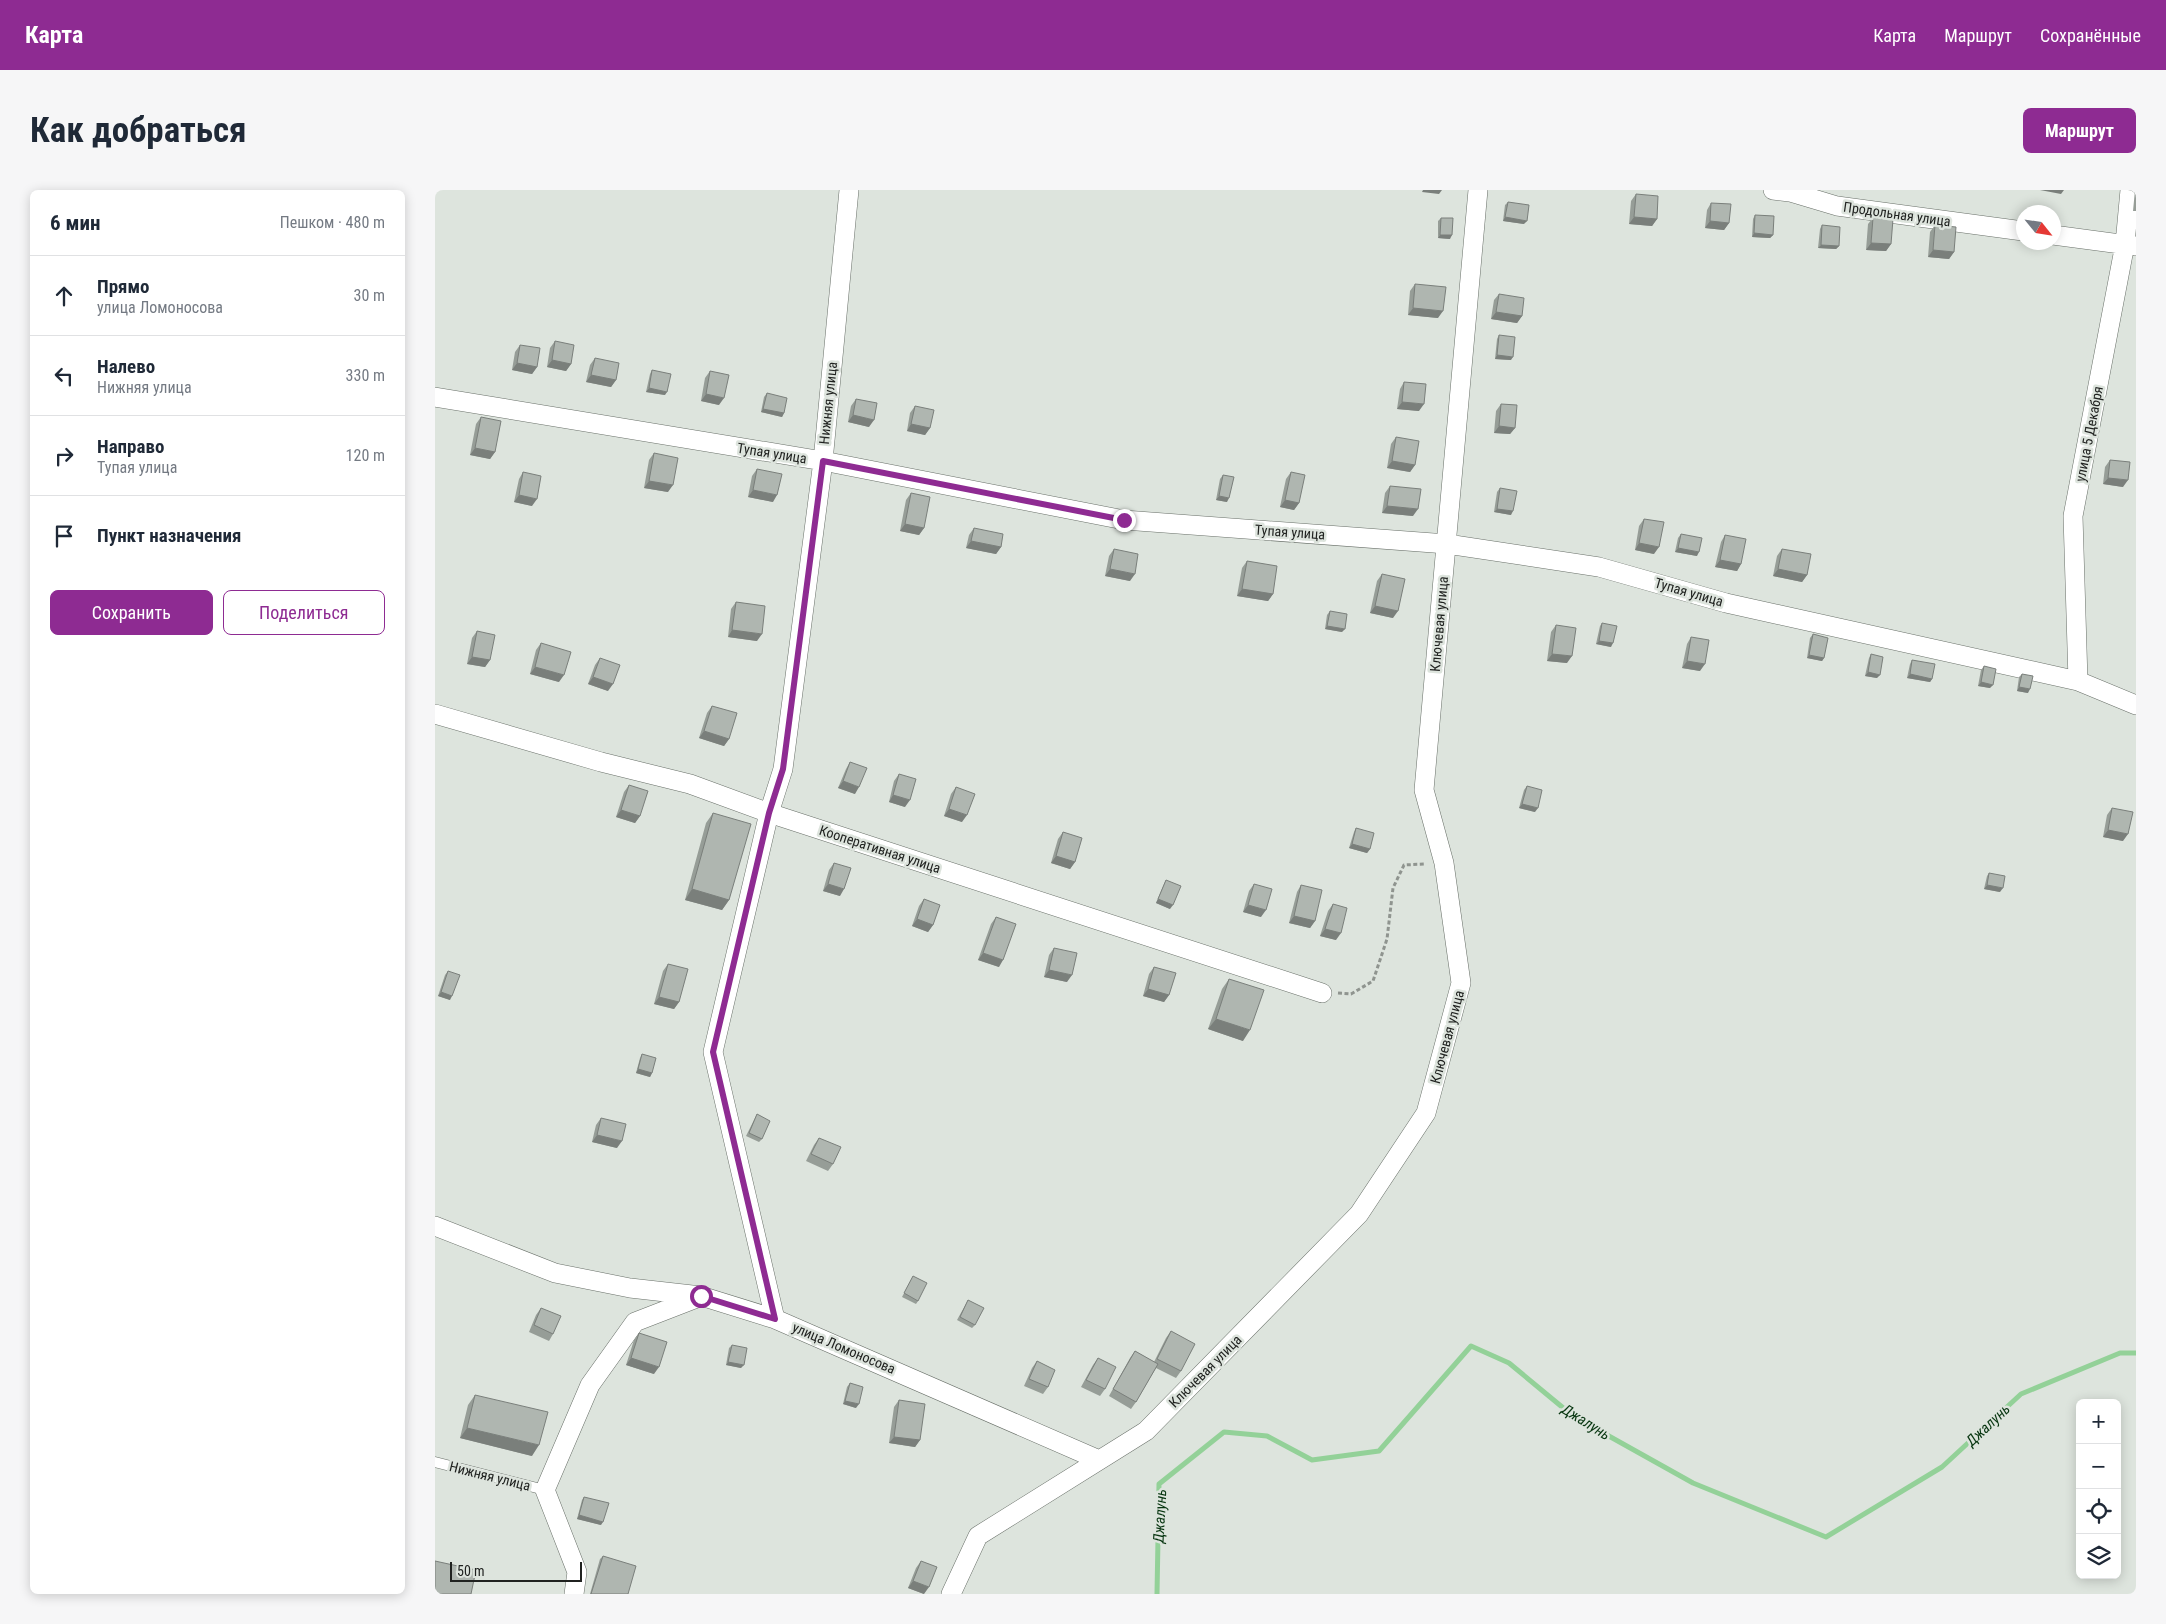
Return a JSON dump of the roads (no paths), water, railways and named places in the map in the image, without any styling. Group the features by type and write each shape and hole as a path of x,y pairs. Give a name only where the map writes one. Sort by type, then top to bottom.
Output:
{"street":[{"name":"Нижняя улица","path":"775,1319 713,1052 769,813 783,769 823,461 849,190"},
{"name":"Ключевая улица","path":"951,1594 978,1536 1146,1431 1359,1214 1426,1114 1461,983 1444,862 1423,790 1478,190"},
{"name":"Продольная улица","path":"1773,190 1790,192 1837,206 2016,230"},
{"name":"улица 5 Декабря","path":"2078,681 2073,516 2131,245 2130,190"},
{"path":"2061,236 2131,245"},
{"name":"Тупая улица","path":"435,397 823,461 1124,520 1447,544 1599,567 1726,603 2078,681 2136,705"},
{"name":"Кооперативная улица","path":"435,714 601,762 690,784 769,813 1322,993"},
{"name":"улица Ломоносова","path":"435,1226 555,1274 629,1288 701,1296 775,1319 1099,1460"},
{"path":"574,1594 577,1572 545,1490 590,1385 635,1322 701,1296"}],"lane":[{"name":"Нижняя улица","path":"435,1462 545,1490"}],"waterway":[{"name":"Джалунь","path":"1157,1594 1159,1484 1224,1432 1267,1436 1312,1460 1379,1451 1471,1346 1509,1363 1573,1416 1693,1483 1826,1537 1942,1467 2021,1394 2120,1353 2136,1353"}]}
